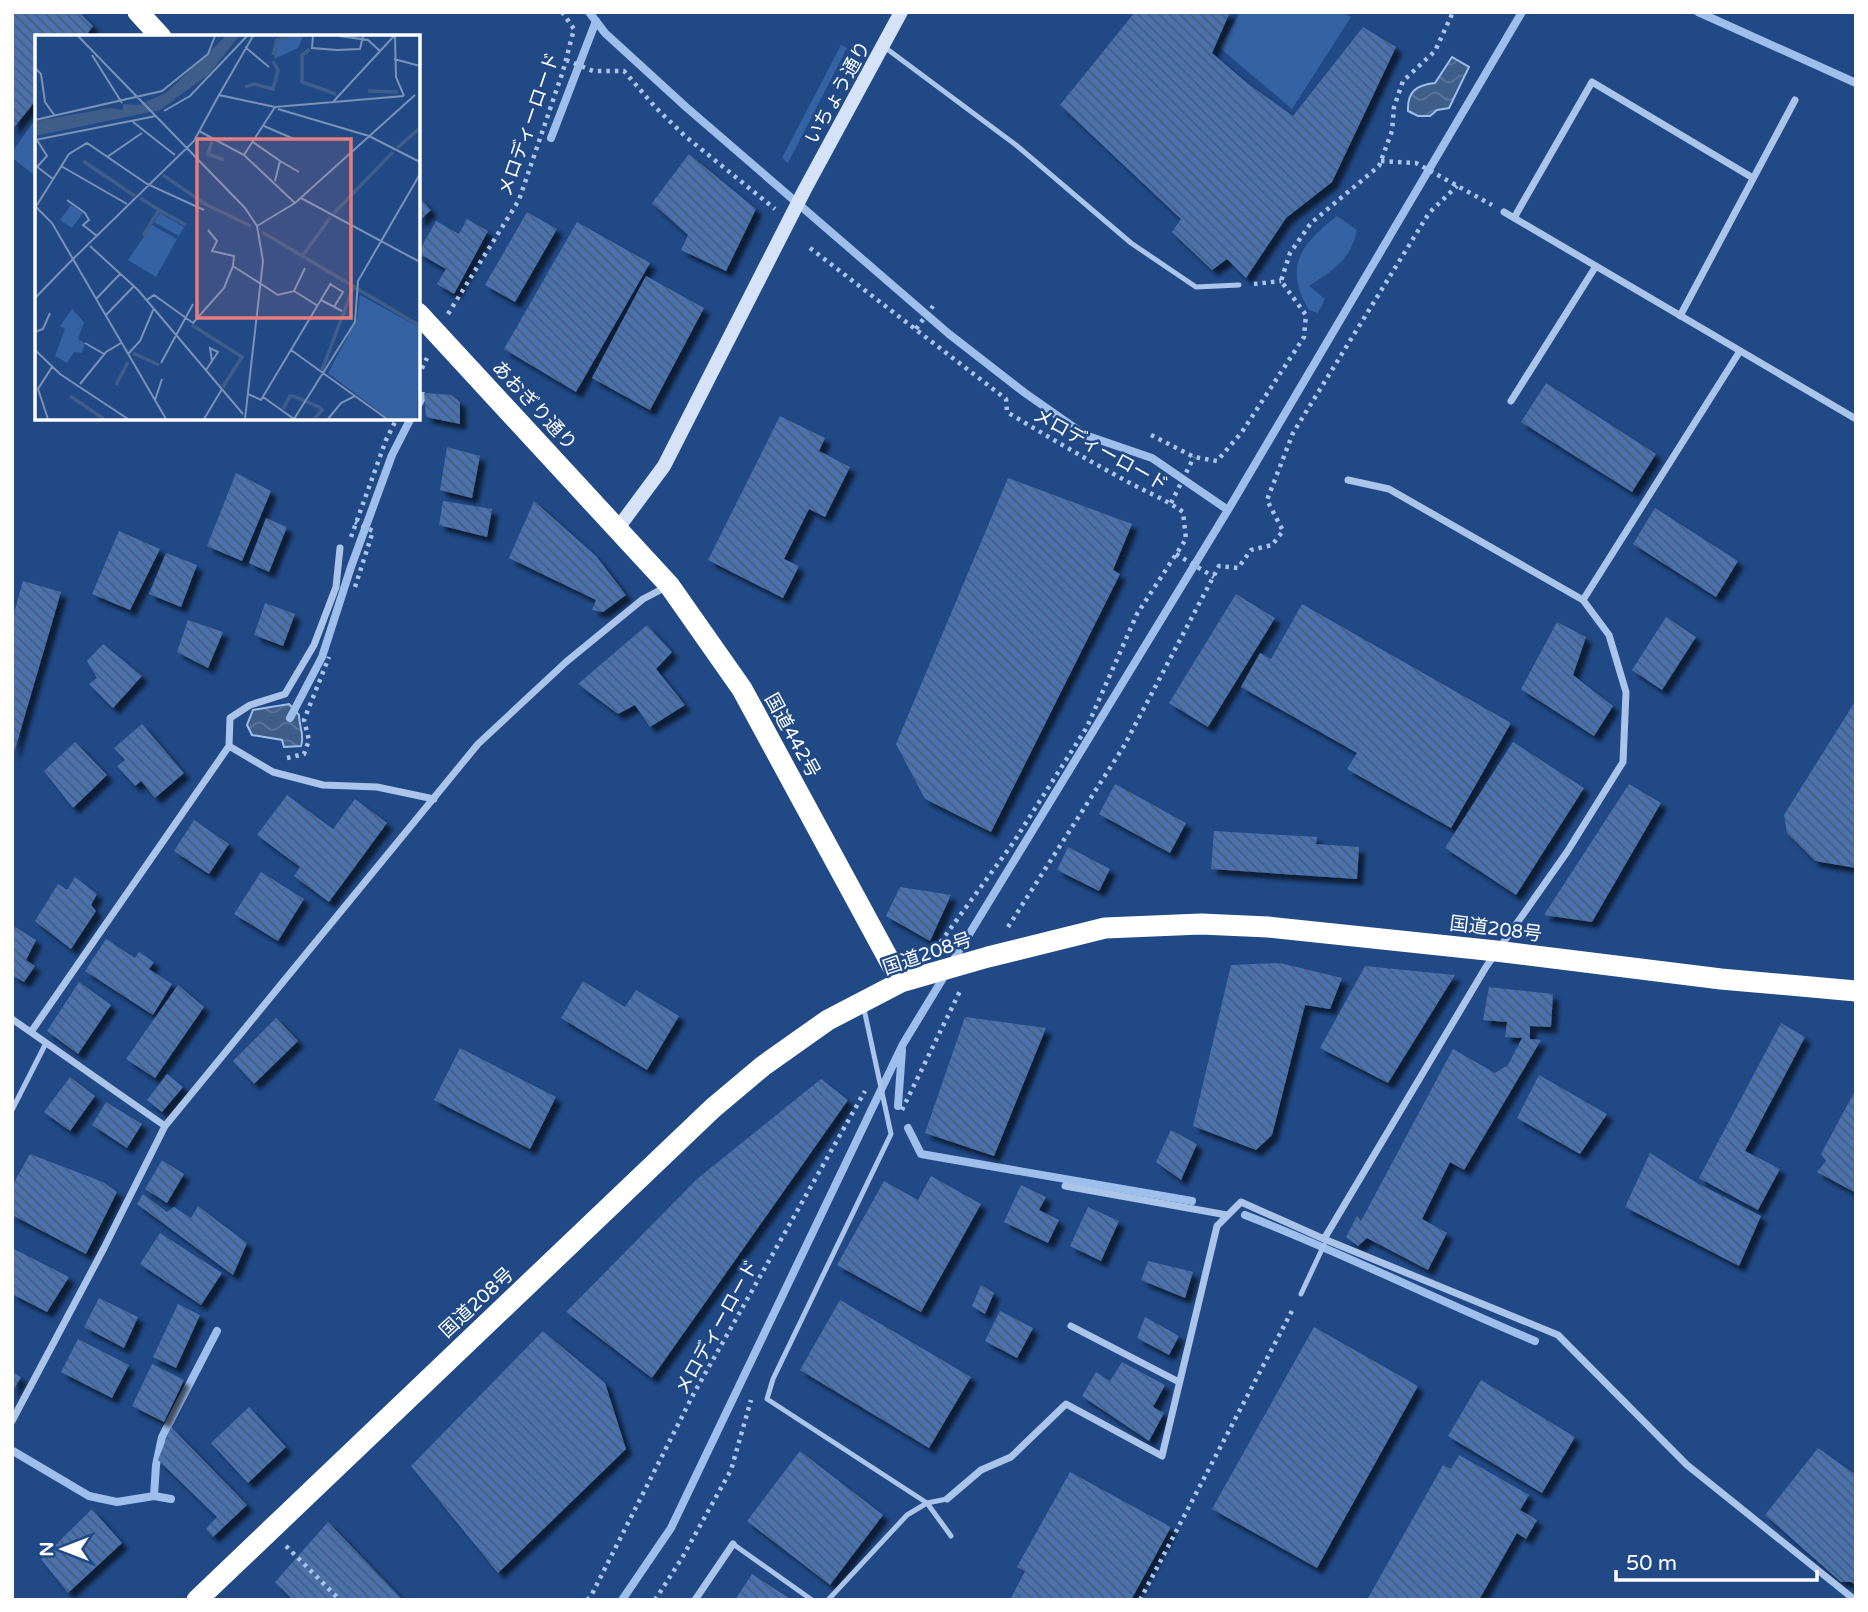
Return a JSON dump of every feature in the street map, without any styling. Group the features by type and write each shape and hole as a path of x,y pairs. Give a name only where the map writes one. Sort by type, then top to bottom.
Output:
{"highway":[{"path":"138,12 159,35"},
{"name":"あおぎり通り","path":"420,315 618,528"},
{"name":"国道442号","path":"618,528 669,585 741,690 909,980"},
{"name":"国道208号","path":"197,1600 713,1108 774,1058 828,1020 909,980 1105,928 1201,924 1268,927 1856,991"}],"street":[{"name":"いちょう通り","path":"618,528 664,466 805,189 901,12"},
{"path":"1514,218 1591,82 1753,178"},
{"path":"1680,316 1795,100"},
{"path":"1504,212 1856,419"},
{"path":"1511,401 1596,266"},
{"path":"1583,600 1740,351"},
{"path":"1324,1242 1496,951 1567,852 1623,762 1626,692 1609,635 1583,600 1389,489 1348,480"},
{"path":"31,1032 229,746 230,718 250,705 285,694 314,645 336,587 340,548"},
{"path":"12,1421 165,1126 478,744 566,663 643,599 669,585"},
{"path":"229,746 273,772 323,785 377,787 434,799"},
{"path":"12,1019 165,1126"},
{"path":"1065,1186 1227,1215"},
{"path":"947,1499 981,1470 1011,1457 1066,1404 1163,1456 1216,1226 1241,1202 1324,1242 1558,1335 1687,1465 1855,1600"},
{"path":"1071,1326 1180,1381"},
{"path":"695,1600 733,1544"}],"lane":[{"path":"883,46 1016,145 1131,243 1196,287 1239,285"},
{"path":"863,1002 891,1134 773,1378 767,1399 927,1503 951,1536"},
{"path":"12,1110 46,1043"},
{"path":"1301,1294 1324,1242"},
{"path":"828,1600 907,1516 927,1503 947,1499"},
{"path":"733,1544 812,1600"}],"path":[{"name":"メロディーロード","path":"447,316 519,200 574,29 562,12"},
{"path":"1281,281 1290,253 1311,223 1379,166 1392,131 1394,107 1403,81 1435,51 1453,12"},
{"path":"566,60 593,71 624,71 685,136 775,209"},
{"path":"1381,161 1416,163 1504,212"},
{"path":"1007,928 1124,746 1219,566 1238,568 1251,550 1272,545 1283,531 1266,500 1293,433 1429,213 1457,186"},
{"name":"メロディーロード","path":"810,248 1006,399 1007,412 1183,512 1186,539 1137,614 1087,727 1013,843 934,951"},
{"path":"1239,285 1281,281"},
{"path":"1151,435 1194,457 1216,461 1242,432 1304,337 1306,315 1281,281"},
{"path":"916,329 933,306"},
{"path":"420,372 428,356"},
{"path":"1171,503 1194,457"},
{"path":"355,523 373,531"},
{"path":"1176,554 1214,576"},
{"path":"891,1134 962,986"},
{"name":"メロディーロード","path":"587,1600 693,1395 877,1071"},
{"path":"1140,1600 1301,1294"},
{"path":"655,1600 682,1558 731,1470 753,1394"},
{"path":"270,1530 340,1600"}],"shaded area":[{"path":"1240,12 1341,12 1351,17 1292,109 1220,48"},
{"path":"841,45 847,48 788,163 782,158"},
{"path":"35,120 35,175 12,158 12,152"},
{"path":"1337,216 1357,230 1346,257 1309,286 1325,299 1318,313 1309,310 1301,295 1297,269 1305,247"}],"water":[{"path":"1452,57 1469,67 1449,108 1437,110 1430,116 1418,116 1408,111 1409,98 1414,90 1435,83"},
{"path":"289,704 299,715 301,746 284,747 282,740 252,735 247,725 253,710"}],"building":[{"path":"12,12 79,12 93,26 86,35 35,35 35,101 12,130"},
{"path":"1135,12 1230,12 1212,53 1247,83 1293,116 1363,27 1396,47 1332,182 1286,218 1246,278 1227,259 1212,270 1172,232 1181,219 1060,105"},
{"path":"689,154 756,209 726,271 681,250 688,235 652,203"},
{"path":"420,198 431,210 420,220"},
{"path":"527,212 557,229 515,302 485,285"},
{"path":"467,219 488,231 454,294 437,284 446,269 420,254 420,249 436,221 459,234"},
{"path":"577,222 650,263 576,392 504,349"},
{"path":"646,276 704,308 650,410 592,378"},
{"path":"1546,383 1656,454 1632,492 1521,422"},
{"path":"424,393 451,395 460,402 460,424 426,417"},
{"path":"780,416 825,438 819,451 850,467 825,517 809,509 784,559 799,566 783,598 708,560"},
{"path":"447,447 480,456 472,498 440,490"},
{"path":"236,473 271,491 242,561 207,546"},
{"path":"1008,478 1132,524 1113,570 1120,574 991,832 925,799 896,744"},
{"path":"443,501 492,509 487,537 439,525"},
{"path":"534,501 596,556 626,595 603,612 592,610 596,600 509,558"},
{"path":"1655,508 1738,561 1716,597 1633,544"},
{"path":"266,518 287,527 269,572 249,563"},
{"path":"119,531 160,549 130,610 92,594"},
{"path":"166,553 197,565 181,607 149,594"},
{"path":"23,581 61,592 13,756 12,620"},
{"path":"1236,594 1275,618 1208,727 1169,703"},
{"path":"265,603 295,614 283,646 254,635"},
{"path":"1302,604 1511,723 1451,828 1347,769 1357,753 1241,687 1260,653 1271,659"},
{"path":"1666,617 1696,637 1662,690 1632,670"},
{"path":"188,620 223,632 208,668 177,652"},
{"path":"1557,622 1586,637 1573,675 1613,706 1594,736 1521,689"},
{"path":"647,625 672,652 656,669 685,705 650,727 635,705 618,714 578,684"},
{"path":"103,644 142,676 113,708 89,684 97,678 87,661"},
{"path":"1856,700 1856,868 1815,861 1787,833 1784,815"},
{"path":"142,724 184,773 155,798 141,781 135,786 117,766 125,760 114,748"},
{"path":"75,742 107,775 73,808 44,771"},
{"path":"1513,742 1584,788 1516,895 1445,848"},
{"path":"1115,784 1186,823 1170,853 1099,814"},
{"path":"1629,784 1661,803 1592,922 1544,915"},
{"path":"287,795 333,829 355,799 387,823 329,902 294,876 300,867 257,835"},
{"path":"194,820 229,844 209,874 174,851"},
{"path":"1214,831 1317,837 1316,844 1359,847 1357,879 1211,869"},
{"path":"1068,847 1110,869 1099,891 1057,870"},
{"path":"261,872 304,899 278,941 234,914"},
{"path":"75,877 97,894 91,905 96,911 71,949 35,921 58,884 67,890"},
{"path":"900,887 951,895 930,941 886,916"},
{"path":"12,925 36,940 26,960 35,966 24,982 12,975"},
{"path":"106,939 135,958 139,952 154,962 149,969 172,984 153,1015 85,971"},
{"path":"1280,963 1342,978 1330,1009 1305,1005 1272,1135 1256,1150 1193,1126 1231,965"},
{"path":"1365,966 1455,975 1388,1083 1320,1048"},
{"path":"583,981 625,1007 636,990 679,1016 647,1070 561,1018"},
{"path":"79,982 111,1005 78,1054 47,1031"},
{"path":"178,985 204,1007 155,1078 126,1059"},
{"path":"1489,987 1553,994 1551,1027 1530,1026 1530,1039 1541,1040 1464,1170 1450,1162 1422,1219 1447,1233 1428,1270 1367,1238 1358,1246 1346,1237 1357,1216 1361,1221 1453,1049 1495,1073 1508,1065 1522,1038 1505,1037 1507,1022 1483,1020"},
{"path":"965,1017 1046,1028 994,1156 925,1133"},
{"path":"276,1018 298,1041 254,1084 233,1061"},
{"path":"1781,1023 1805,1037 1745,1151 1780,1169 1758,1210 1699,1178"},
{"path":"460,1048 556,1097 530,1149 434,1100"},
{"path":"167,1074 183,1087 162,1112 147,1100"},
{"path":"1539,1075 1607,1114 1580,1154 1517,1118"},
{"path":"70,1077 95,1096 70,1131 44,1112"},
{"path":"821,1079 848,1100 652,1378 566,1312 697,1179"},
{"path":"1856,1089 1856,1193 1817,1172 1826,1161 1821,1154"},
{"path":"106,1102 142,1124 127,1148 92,1125"},
{"path":"1171,1130 1197,1144 1181,1180 1156,1162"},
{"path":"1650,1153 1697,1183 1761,1216 1739,1266 1625,1207"},
{"path":"30,1154 103,1182 117,1192 86,1254 12,1215 12,1186"},
{"path":"162,1160 184,1174 167,1203 145,1189"},
{"path":"931,1176 981,1204 921,1312 837,1265 884,1181 918,1200"},
{"path":"1021,1185 1046,1197 1039,1210 1059,1220 1048,1243 1004,1222"},
{"path":"143,1194 167,1212 174,1207 191,1218 198,1206 247,1243 233,1275 137,1204"},
{"path":"1088,1207 1119,1221 1101,1261 1070,1246"},
{"path":"160,1233 222,1273 201,1305 140,1264"},
{"path":"14,1249 69,1277 47,1312 12,1294"},
{"path":"1148,1261 1193,1272 1185,1298 1141,1280"},
{"path":"981,1285 994,1293 985,1314 972,1306"},
{"path":"99,1298 138,1317 124,1348 84,1327"},
{"path":"840,1300 971,1377 929,1448 800,1370"},
{"path":"178,1304 200,1315 176,1368 153,1357"},
{"path":"1000,1311 1033,1328 1017,1358 985,1341"},
{"path":"1145,1317 1179,1336 1169,1355 1137,1338"},
{"path":"1314,1327 1418,1386 1317,1568 1212,1509"},
{"path":"543,1331 605,1383 626,1449 498,1573 411,1466"},
{"path":"78,1339 129,1365 112,1398 61,1372"},
{"path":"1122,1362 1165,1385 1153,1407 1164,1413 1149,1441 1082,1396 1096,1372 1110,1381"},
{"path":"152,1364 184,1380 164,1422 132,1406"},
{"path":"12,1372 21,1377 12,1392"},
{"path":"1481,1380 1575,1437 1542,1493 1448,1436"},
{"path":"249,1407 286,1447 248,1483 211,1443"},
{"path":"171,1427 247,1505 213,1537 206,1529 217,1517 158,1460"},
{"path":"1818,1448 1856,1475 1856,1585 1841,1582 1765,1515"},
{"path":"800,1451 883,1515 830,1585 747,1521"},
{"path":"1459,1455 1529,1495 1520,1510 1537,1520 1526,1539 1517,1533 1479,1600 1367,1600 1443,1465 1451,1469"},
{"path":"1070,1472 1171,1527 1131,1600 1010,1600 1025,1571 1017,1567"},
{"path":"92,1509 122,1543 68,1593 41,1559"},
{"path":"328,1522 403,1600 293,1600 275,1582"},
{"path":"752,1574 792,1600 735,1600"}],"waterway":[{"path":"589,12 605,33 686,107 949,334 1085,435 1152,458 1228,510"},
{"path":"951,964 1228,510 1522,12"},
{"path":"1698,12 1856,83"},
{"path":"551,138 596,21"},
{"path":"420,401 423,396"},
{"path":"290,718 322,657 392,455 410,420"},
{"path":"622,1600 671,1528 903,1044 945,975"},
{"path":"898,1106 902,1050"},
{"path":"908,1128 921,1154 1192,1201"},
{"path":"1245,1215 1535,1341"},
{"path":"13,1451 89,1496 117,1502 154,1496 156,1465 162,1437 217,1331"},
{"path":"154,1496 171,1499"}]}
